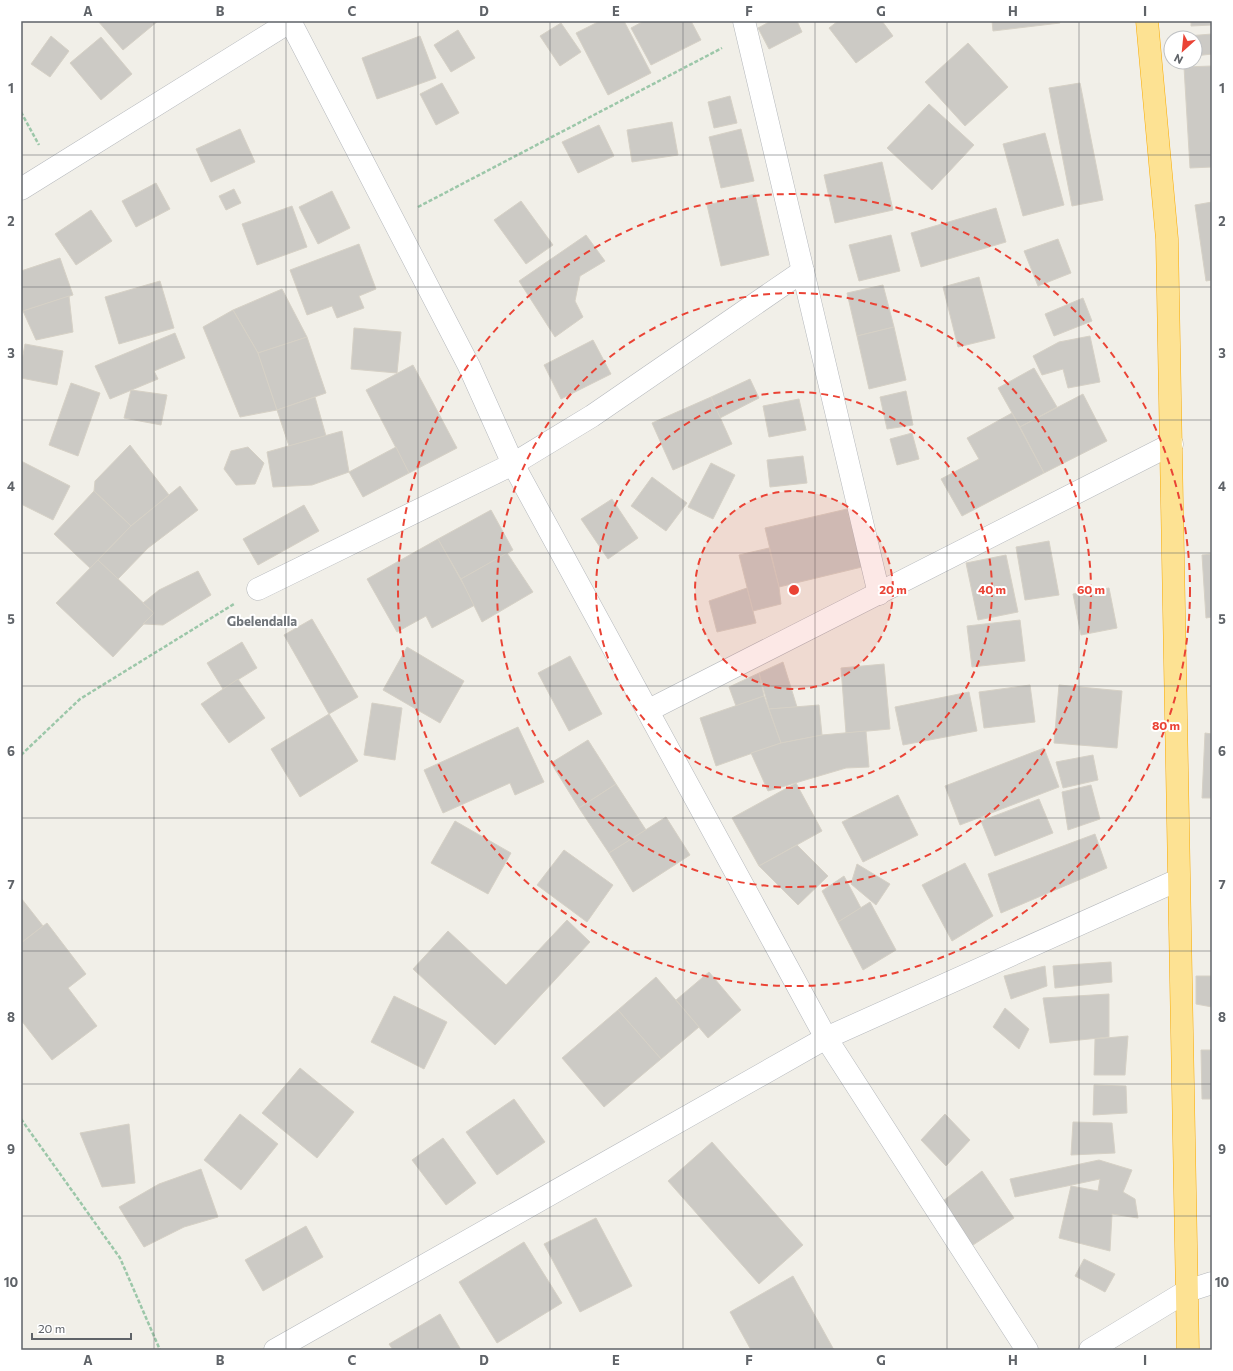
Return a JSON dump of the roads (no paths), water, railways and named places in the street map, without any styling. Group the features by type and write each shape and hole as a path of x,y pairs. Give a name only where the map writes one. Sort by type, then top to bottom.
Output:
{"highway":[{"path":"1147,21 1167,239 1188,1350"}],"street":[{"path":"21,189 290,21 469,366 513,464 649,710 826,1038 1027,1350"},
{"path":"746,28 879,594"},
{"path":"258,589 513,464 592,416 803,271"},
{"path":"649,710 1172,444"},
{"path":"275,1350 826,1038 1178,880"},
{"path":"1090,1350 1187,1291 1212,1283"}],"district":[{"name":"Gbelendalla","path":"262,621"}]}
